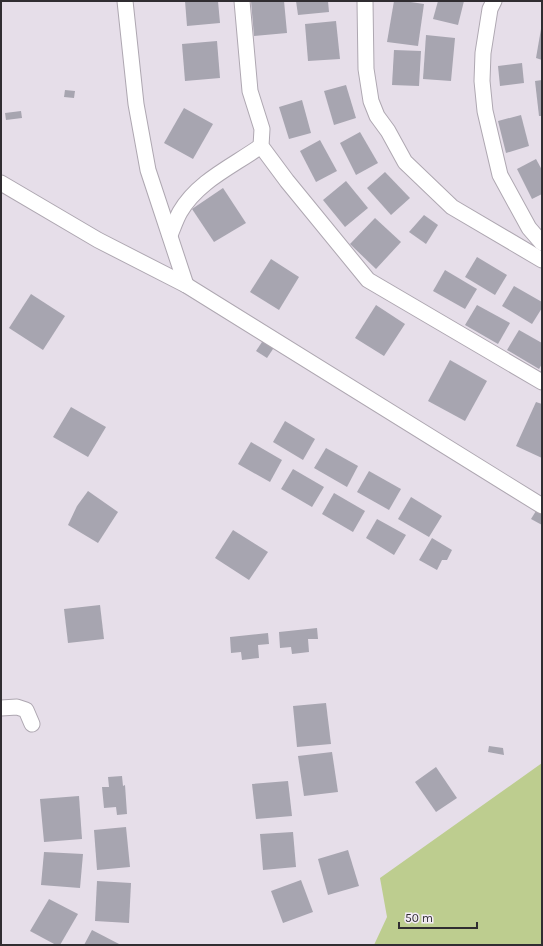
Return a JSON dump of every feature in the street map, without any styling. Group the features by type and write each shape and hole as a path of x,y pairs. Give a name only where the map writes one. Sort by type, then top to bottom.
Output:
{"street":[{"path":"125,1 136,104 148,170 186,285"},
{"path":"242,1 250,91 262,129 261,146 287,181 368,280 542,382"},
{"path":"365,1 366,69 371,101 377,116 388,131 405,162 452,207 542,260"},
{"path":"494,1 490,9 482,53 482,81 485,111 500,176 529,228 542,243"},
{"path":"170,235 180,212 193,194 216,175 261,146"},
{"path":"1,183 98,240 186,285 542,506"},
{"path":"1,708 17,707 26,710 32,724"}],"green space":[{"path":"542,763 542,945 374,945 387,917 380,878"}],"building":[{"path":"185,1 218,1 220,23 187,26"},
{"path":"251,1 284,1 287,33 254,36"},
{"path":"296,1 328,1 329,12 298,15"},
{"path":"394,1 424,4 418,46 387,42"},
{"path":"438,1 464,1 458,25 433,19"},
{"path":"336,21 340,59 308,61 305,24"},
{"path":"542,29 542,60 536,58"},
{"path":"426,35 455,38 451,81 423,79"},
{"path":"217,41 220,78 185,81 182,44"},
{"path":"394,50 421,51 419,86 392,85"},
{"path":"522,63 524,83 500,86 498,66"},
{"path":"542,80 542,116 539,116 535,81"},
{"path":"346,85 356,118 334,125 324,91"},
{"path":"65,90 75,91 74,98 64,97"},
{"path":"302,100 311,133 289,139 279,107"},
{"path":"184,108 213,124 193,159 164,143"},
{"path":"21,111 22,118 6,120 5,113"},
{"path":"521,115 529,146 506,153 498,121"},
{"path":"360,132 378,163 356,175 340,143"},
{"path":"320,140 337,171 316,182 300,151"},
{"path":"536,159 542,170 542,194 532,199 517,169"},
{"path":"385,172 410,198 391,215 367,188"},
{"path":"346,181 368,208 345,227 323,200"},
{"path":"223,188 246,223 214,242 192,209"},
{"path":"424,215 438,225 426,244 409,232"},
{"path":"375,218 401,242 376,269 350,244"},
{"path":"477,257 507,275 495,295 465,277"},
{"path":"271,259 299,277 279,310 250,292"},
{"path":"445,270 477,289 465,309 433,291"},
{"path":"514,286 542,302 542,308 532,324 502,306"},
{"path":"31,294 65,316 43,350 9,328"},
{"path":"376,305 405,324 384,356 355,338"},
{"path":"477,305 510,323 498,344 465,325"},
{"path":"519,330 542,343 542,364 539,369 507,350"},
{"path":"264,339 275,346 267,358 256,351"},
{"path":"450,360 487,381 465,421 428,401"},
{"path":"536,402 542,404 542,458 516,446"},
{"path":"71,407 106,427 88,457 53,437"},
{"path":"285,421 315,439 303,460 273,442"},
{"path":"251,442 282,460 270,482 238,464"},
{"path":"326,448 358,466 347,487 314,468"},
{"path":"293,469 324,487 312,507 281,489"},
{"path":"369,471 401,489 389,510 357,492"},
{"path":"88,491 118,512 98,543 68,525 77,506"},
{"path":"334,493 365,511 353,532 322,514"},
{"path":"411,497 442,516 429,537 398,519"},
{"path":"536,511 542,514 542,525 531,519"},
{"path":"377,519 406,535 394,555 366,538"},
{"path":"233,530 268,552 249,580 215,558"},
{"path":"432,538 452,550 447,560 442,560 437,570 419,560"},
{"path":"100,605 104,639 68,643 64,609"},
{"path":"317,628 318,639 308,639 309,652 292,654 291,647 280,648 279,632"},
{"path":"268,633 269,644 258,645 259,658 242,660 241,652 231,653 230,637"},
{"path":"326,703 331,744 297,747 293,706"},
{"path":"489,746 503,748 504,755 488,752"},
{"path":"332,752 338,792 304,796 298,756"},
{"path":"436,767 457,798 436,812 415,782"},
{"path":"122,776 123,786 125,785 127,814 117,815 116,807 104,808 102,787 109,787 108,777"},
{"path":"288,781 292,816 256,819 252,784"},
{"path":"79,796 82,839 44,842 40,799"},
{"path":"126,827 130,867 97,870 94,830"},
{"path":"293,832 296,867 263,870 260,834"},
{"path":"348,850 359,886 328,895 318,859"},
{"path":"44,852 83,854 80,888 41,885"},
{"path":"301,880 313,912 283,923 271,891"},
{"path":"97,881 131,883 129,923 95,921"},
{"path":"49,899 78,914 60,945 56,945 30,931"},
{"path":"92,930 121,945 84,945"}]}
